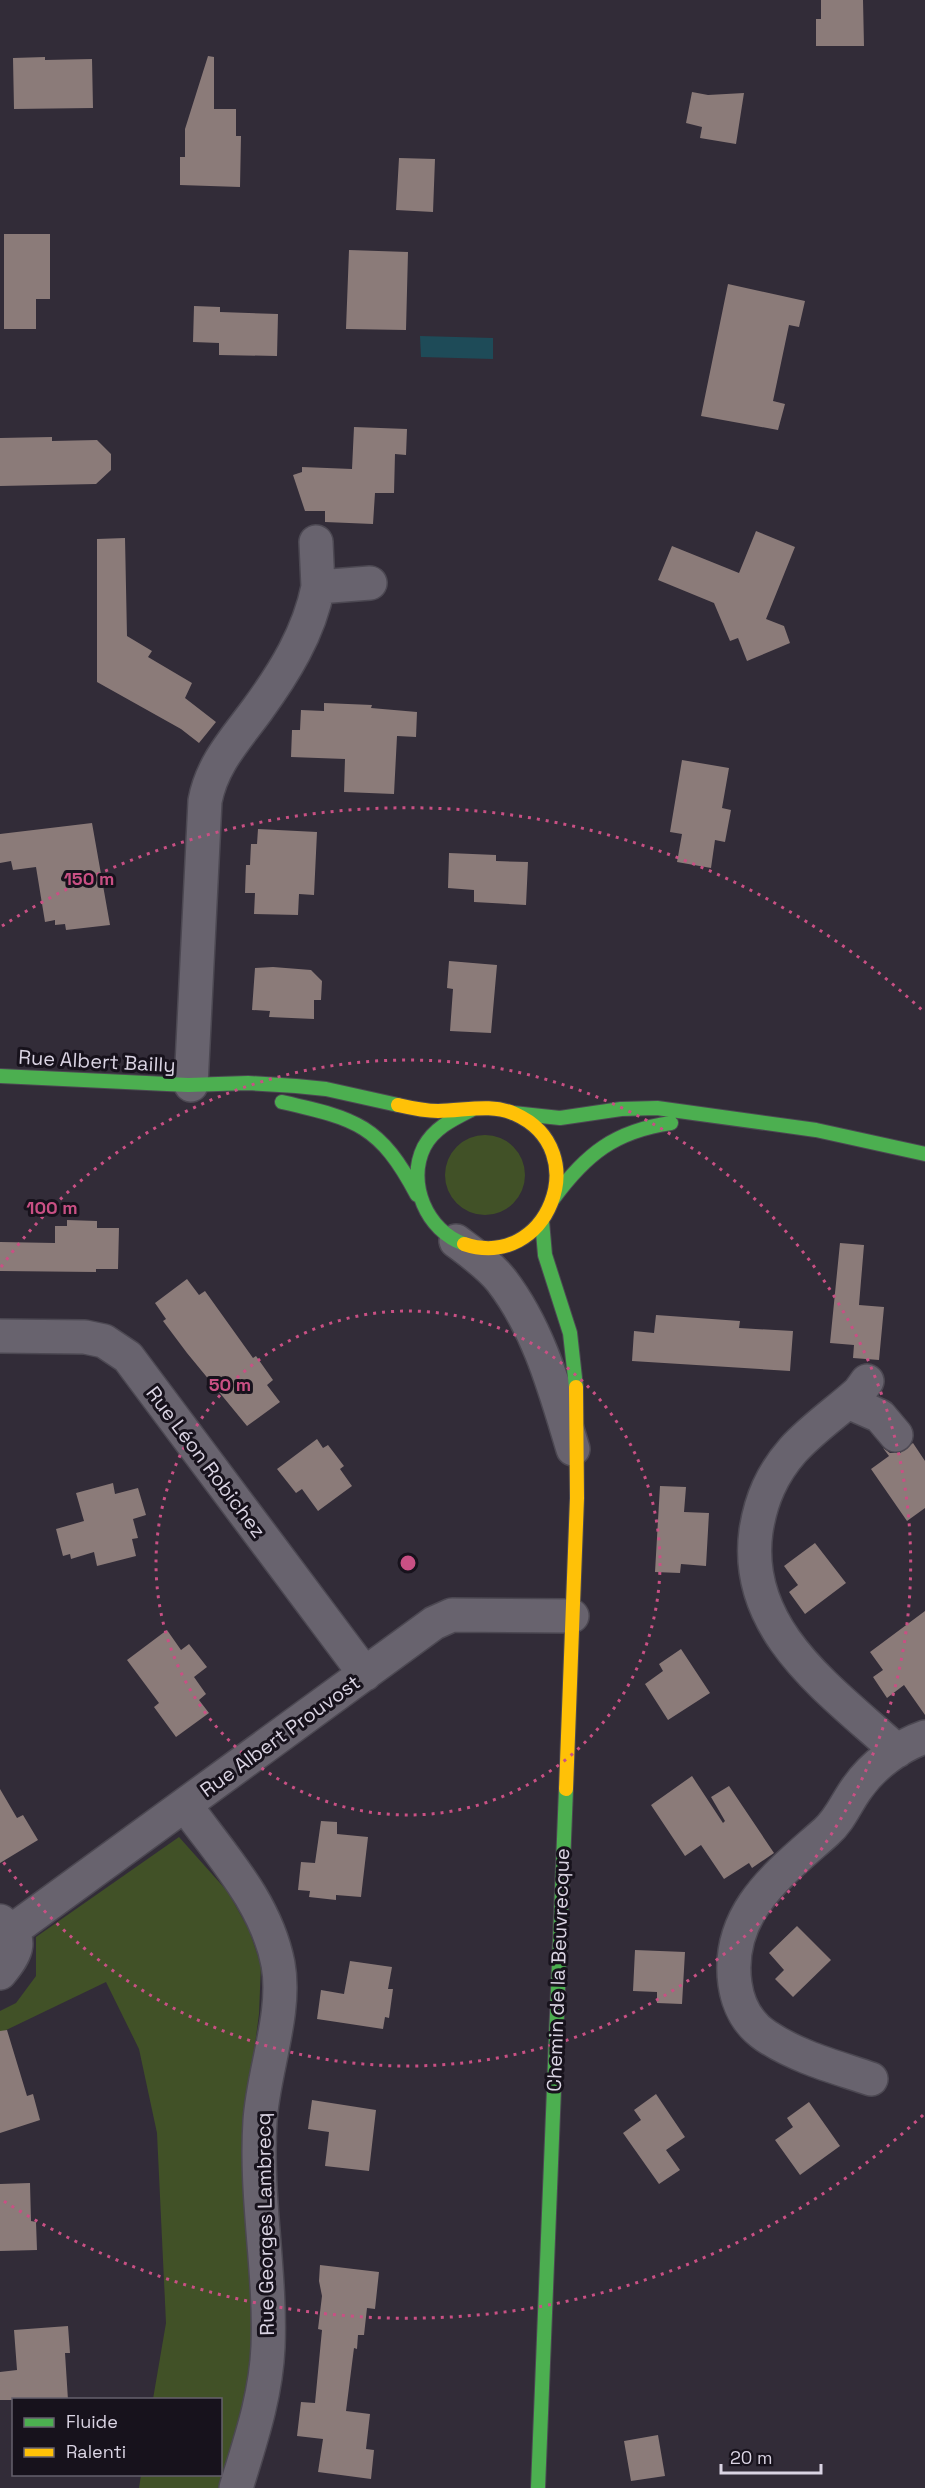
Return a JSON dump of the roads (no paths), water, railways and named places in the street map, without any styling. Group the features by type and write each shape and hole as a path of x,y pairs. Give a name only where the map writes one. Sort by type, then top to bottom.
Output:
{"main road":[{"name":"Rue Albert Bailly","path":"0,1076 191,1085"},
{"path":"191,1085 247,1083 312,1087 365,1096 427,1111 492,1108 513,1113 560,1118 638,1107 678,1110 730,1120 816,1130 925,1154"},
{"path":"191,1085 322,1112 370,1132 387,1145 397,1158 431,1221 456,1241 473,1246 499,1247 523,1238 542,1221 553,1199 580,1165 595,1150 620,1135 651,1125 730,1120"},
{"path":"421,1202 416,1180 423,1149 442,1123 471,1110"},
{"path":"513,1113 537,1129 548,1144 556,1171 553,1199"},
{"name":"Chemin de la Beuvrecque","path":"538,2488 577,1498 573,1348 565,1315 544,1261 542,1221"}],"street":[{"path":"191,1085 205,801 208,786 215,767 225,751 258,709 291,658 314,608 318,587 316,542"},
{"path":"318,587 370,583"},
{"name":"Chemin de la Beuvrecque","path":"456,1241 500,1279 518,1305 537,1342 574,1452"},
{"name":"Rue Léon Robichez","path":"0,1335 85,1337 104,1341 128,1357 365,1674"},
{"path":"871,2079 796,2053 764,2036 746,2016 740,2004 734,1963 740,1931 756,1898 782,1869 826,1832 866,1777 911,1744 816,1674 782,1638 763,1604 755,1568 754,1549 760,1512 772,1478 793,1450 857,1392 896,1435"},
{"name":"Rue Albert Prouvost","path":"7,1925 185,1805 434,1623 452,1615 572,1616"},
{"name":"Rue Georges Lambrecq","path":"185,1805 256,1901 272,1938 278,1966 277,2012 260,2122 260,2199 268,2350 261,2400 236,2488"},
{"path":"0,1973 15,1952 16,1941 7,1925"}],"water":[{"path":"420,336 493,338 493,359 421,357"}]}
